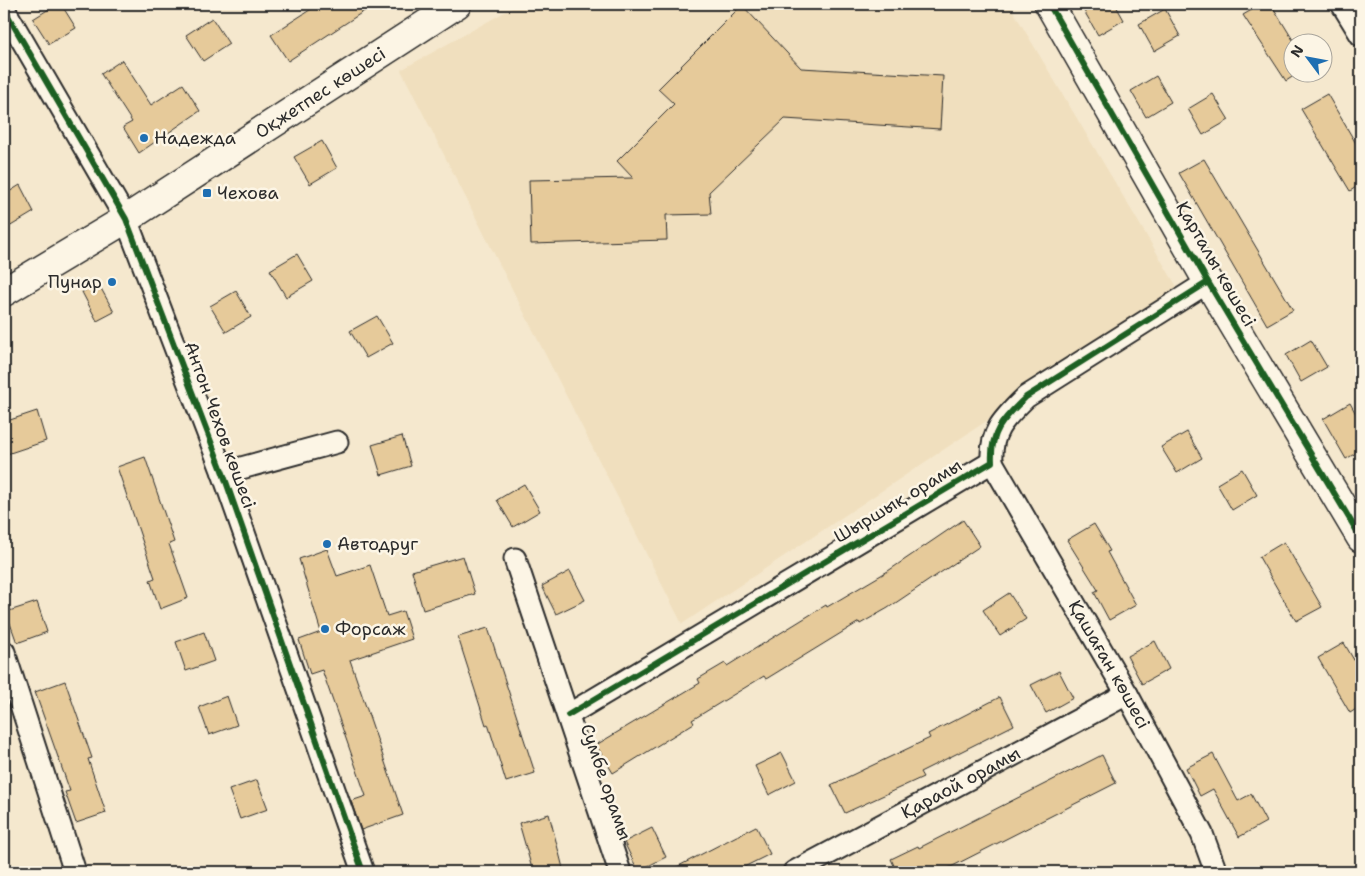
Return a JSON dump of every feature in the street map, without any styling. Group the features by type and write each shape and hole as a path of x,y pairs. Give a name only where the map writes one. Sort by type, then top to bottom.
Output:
{"street":[{"name":"Оқжетпес көшесі","path":"4,292 126,219 457,4"},
{"name":"Қарталы көшесі","path":"1049,4 1208,282 1361,538"},
{"path":"1342,4 1361,35"},
{"name":"Антон Чехов көшесі","path":"4,9 126,219 223,473 363,872"},
{"path":"992,462 991,445 1001,423 1026,397 1208,282"},
{"path":"223,473 337,442"},
{"name":"Қашаған көшесі","path":"992,462 1127,694 1202,834 1216,872"},
{"name":"Шыршық орамы","path":"568,715 992,462"},
{"name":"Сумбе орамы","path":"515,559 620,872"},
{"path":"4,652 75,872"},
{"name":"Қараой орамы","path":"794,872 1127,694"}],"shaded area":[{"path":"519,4 1009,4 1180,292 682,624 401,70"}],"building":[{"path":"57,4 61,4 76,28 49,44 33,19"},
{"path":"319,4 375,4 288,61 271,35"},
{"path":"1080,4 1115,4 1124,20 1098,35"},
{"path":"1262,4 1271,4 1288,32 1282,32 1282,75 1243,15"},
{"path":"742,5 801,68 943,76 940,129 785,119 709,192 711,214 666,215 667,240 531,244 529,180 633,178 617,161 674,104 658,89"},
{"path":"1165,9 1180,36 1154,51 1139,24"},
{"path":"212,18 229,44 203,61 186,35"},
{"path":"122,60 151,105 183,84 200,111 139,153 123,127 132,122 101,74"},
{"path":"1156,76 1171,102 1146,117 1131,91"},
{"path":"1213,94 1229,120 1203,135 1188,109"},
{"path":"1327,94 1361,152 1361,184 1350,191 1301,109"},
{"path":"322,141 337,168 310,184 294,157"},
{"path":"1204,159 1293,310 1267,325 1179,173"},
{"path":"20,185 34,212 4,230 4,195"},
{"path":"297,254 313,281 286,297 270,270"},
{"path":"98,283 114,312 97,321 82,292"},
{"path":"236,291 251,317 226,332 210,306"},
{"path":"377,316 393,343 366,358 350,331"},
{"path":"1311,340 1327,367 1301,382 1286,355"},
{"path":"1350,403 1361,423 1361,450 1346,459 1323,419"},
{"path":"37,411 46,441 4,455 4,422"},
{"path":"1187,432 1202,458 1177,473 1161,447"},
{"path":"402,436 411,466 381,475 372,445"},
{"path":"145,457 174,542 169,544 188,598 160,609 150,580 155,578 117,467"},
{"path":"1242,469 1257,495 1232,510 1217,484"},
{"path":"524,484 540,511 513,527 497,500"},
{"path":"963,520 980,546 888,608 860,624 859,622 766,679 764,676 692,720 694,723 613,773 596,745 700,683 698,679 725,663 727,666 826,605 827,607 888,571"},
{"path":"1094,524 1110,551 1107,552 1136,605 1109,620 1094,592 1098,590 1067,540"},
{"path":"1284,542 1322,607 1296,621 1259,557"},
{"path":"327,549 337,576 370,565 387,616 403,611 412,639 350,660 403,815 361,830 351,801 366,796 322,670 310,674 299,640 321,632 299,559"},
{"path":"463,556 475,594 423,610 412,571"},
{"path":"570,571 585,600 556,614 542,586"},
{"path":"1009,593 1026,619 1000,636 983,610"},
{"path":"37,602 47,632 17,643 6,612"},
{"path":"488,628 535,773 506,782 458,637"},
{"path":"204,632 214,661 186,671 176,642"},
{"path":"1155,641 1169,669 1142,684 1127,656"},
{"path":"1344,643 1361,672 1361,706 1350,713 1318,658"},
{"path":"1059,671 1073,698 1046,713 1031,685"},
{"path":"65,681 92,758 88,759 106,813 76,823 65,792 70,791 35,692"},
{"path":"227,696 237,725 209,735 199,707"},
{"path":"1000,697 1014,725 920,772 923,777 845,813 831,785 930,738 928,734"},
{"path":"782,753 796,781 769,795 755,766"},
{"path":"1213,754 1238,801 1251,794 1266,822 1239,837 1213,789 1200,796 1186,768"},
{"path":"1102,755 1116,783 941,872 897,872 891,859 918,846 919,848"},
{"path":"257,780 268,809 240,819 229,790"},
{"path":"549,814 564,872 533,872 519,823"},
{"path":"756,826 770,854 734,872 667,872"},
{"path":"652,828 666,857 638,871 624,842"}],"cycle path":[{"path":"1049,4 1208,282 1361,538"},
{"path":"4,9 126,219 223,473 363,872"},
{"path":"568,715 992,462 994,441 1000,425 1026,397 1208,282"}],"place":[{"name":"Надежда","path":"144,138"},
{"name":"Чехова","path":"207,193"},
{"name":"Пунар","path":"112,282"},
{"name":"Автодруг","path":"327,544"},
{"name":"Форсаж","path":"325,629"}]}
